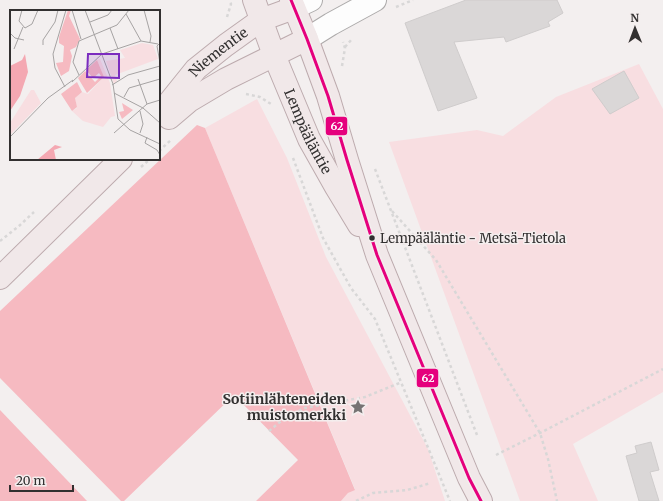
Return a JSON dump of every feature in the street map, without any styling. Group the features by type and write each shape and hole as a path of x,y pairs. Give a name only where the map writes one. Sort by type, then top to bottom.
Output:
{"main road":[{"name":"Lempääläntie","path":"254,0 274,55 308,139 377,255"},
{"name":"Niementie","path":"160,115 196,69 261,20 298,3"},
{"name":"Lempääläntie","path":"298,3 308,39 328,96 377,255 470,479 481,501"},
{"name":"Niementie","path":"160,125 189,101 233,76 308,39"},
{"path":"0,278 120,160"},
{"name":"Lempääläntie","path":"470,479 476,501"}],"street":[{"path":"308,39 374,0"}],"path":[{"path":"226,46 223,25 229,13 231,4 230,0"},
{"path":"337,21 344,48 342,67"},
{"path":"233,76 239,94 248,94 260,97 270,103 273,108"},
{"path":"292,155 323,238 351,288 375,319 450,501"},
{"path":"373,165 478,438"},
{"path":"391,210 436,260 540,433 548,459 557,501"},
{"path":"496,455 663,369"},
{"path":"269,431 286,417 305,408 365,397 402,382"},
{"path":"356,501 373,493 407,490 431,483"}],"shaded area":[{"path":"639,64 663,109 663,392 573,444 598,501 520,501 389,142 477,130 503,136 556,97"},
{"path":"257,99 287,158 326,257 428,449 445,501 341,501 348,493 355,489 205,128"},
{"path":"197,125 205,128 355,490 348,493 341,501 256,501 298,460 234,395 124,501 121,501 0,378 0,311"},
{"path":"0,410 87,501 0,501"}],"building":[{"path":"466,0 557,0 563,13 548,22 550,26 506,42 504,37 454,42 477,98 438,111 405,23"},
{"path":"624,71 639,98 610,114 592,89"},
{"path":"651,442 659,470 650,472 659,501 639,501 626,456 637,453 635,446"}],"transit line":[{"name":"62","path":"291,0 328,96 377,255 469,478 481,501"}],"place":[{"name":"Lempääläntie - Metsä-Tietola","path":"372,238"},
{"name":"Sotiinlähteneiden muistomerkki","path":"358,407"}]}
